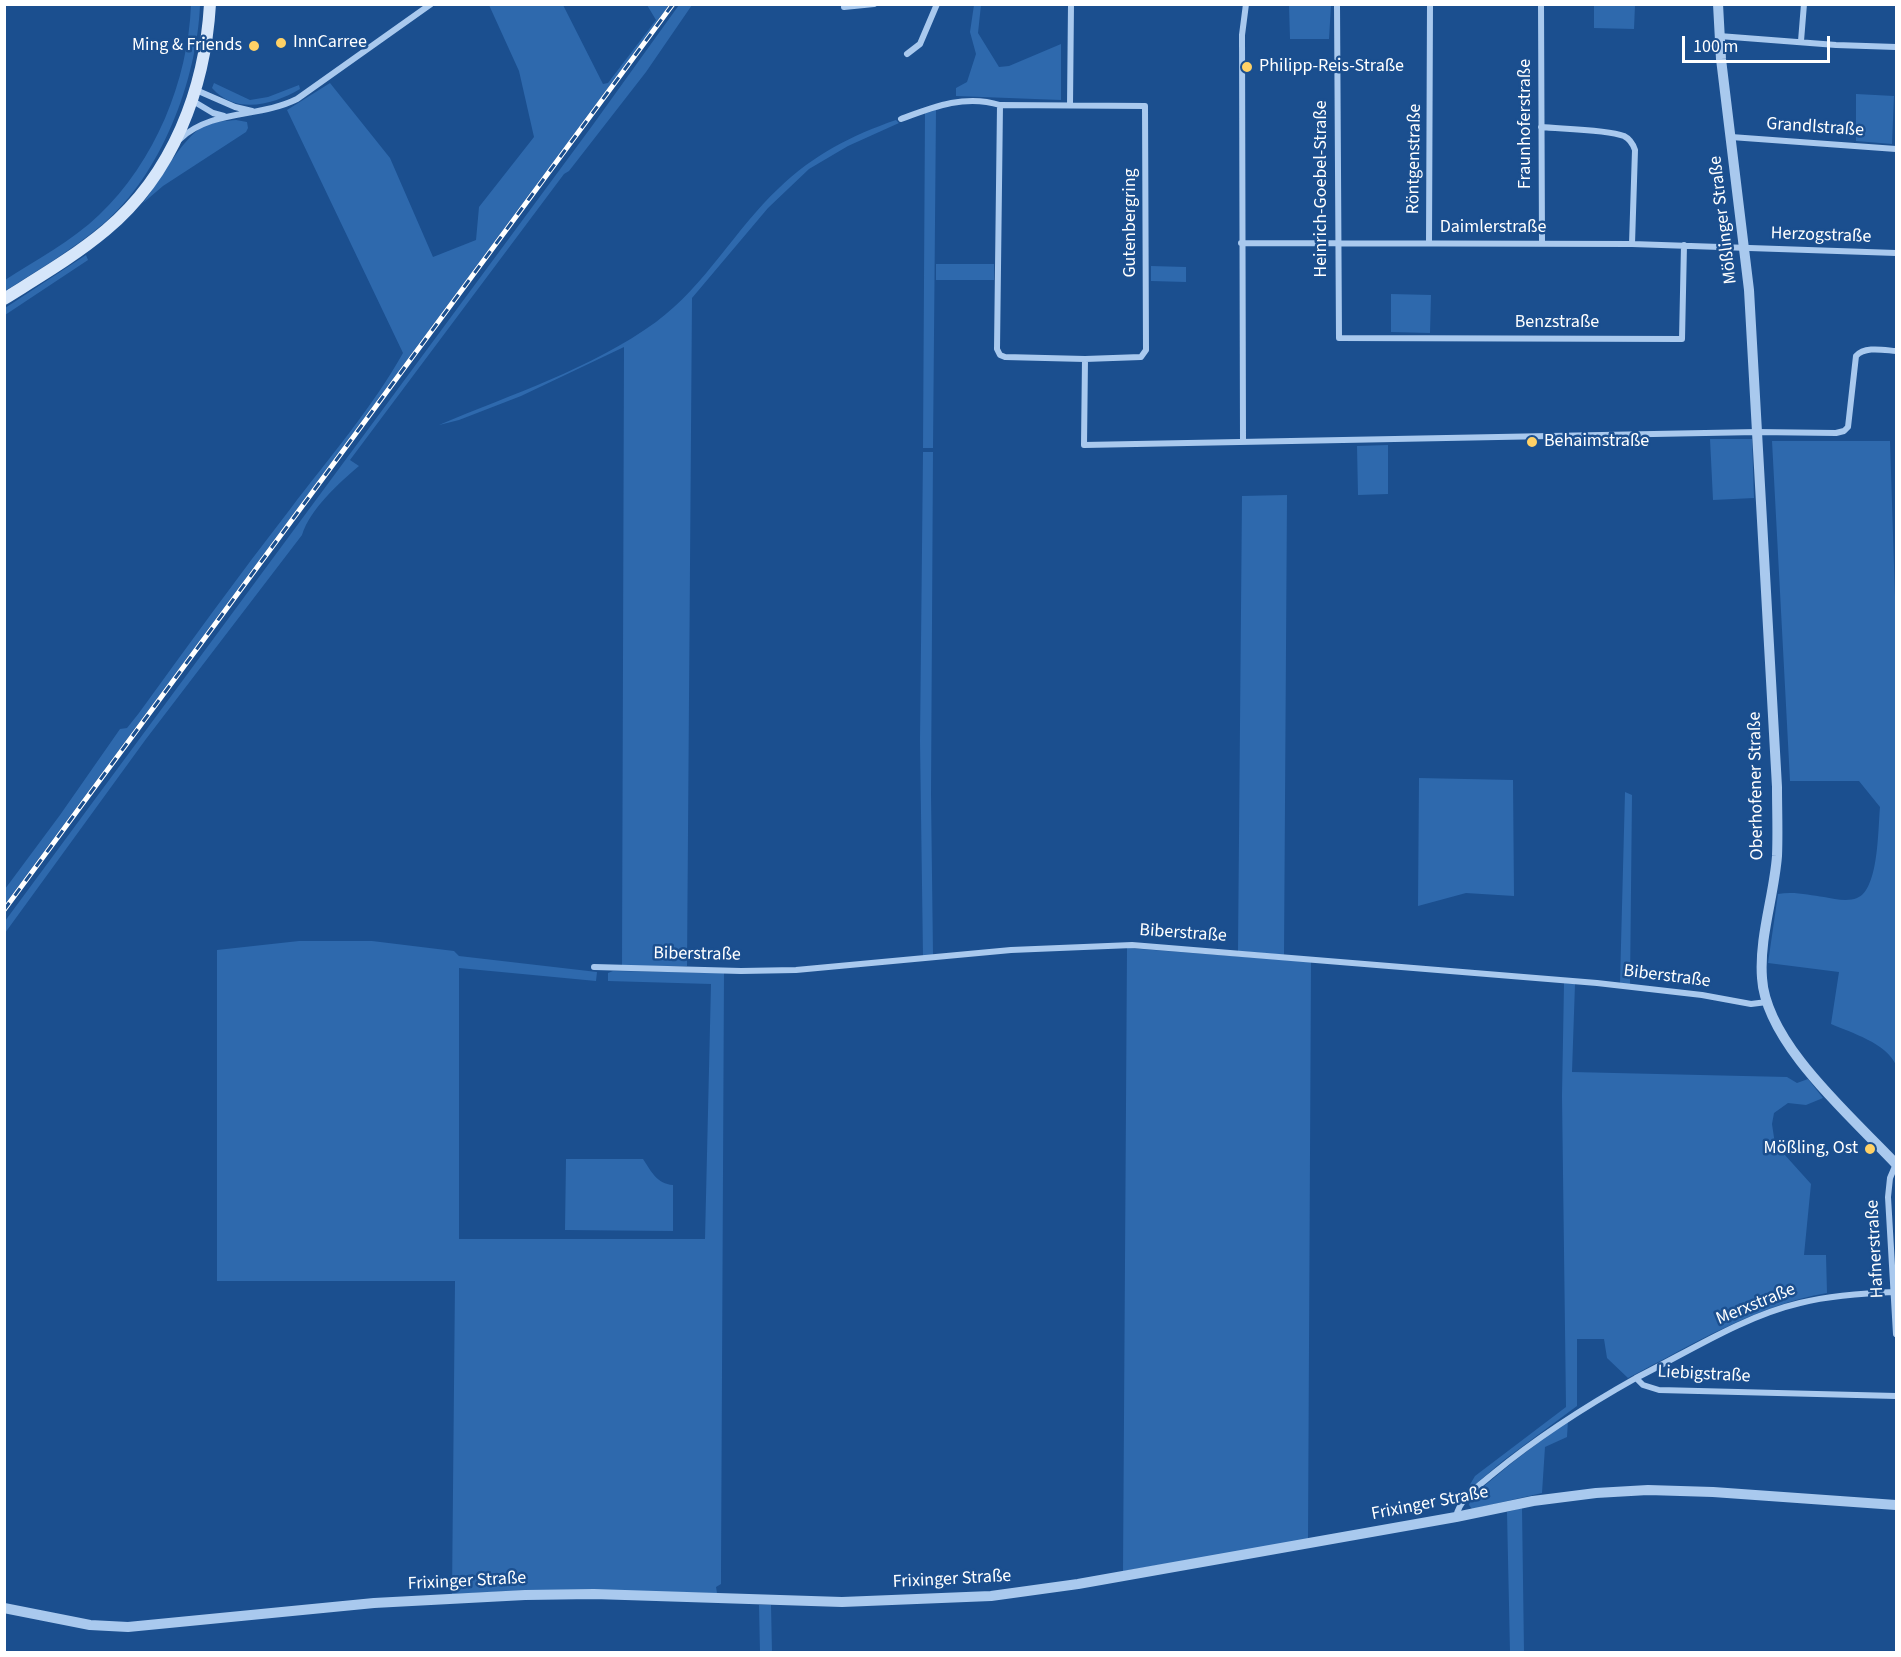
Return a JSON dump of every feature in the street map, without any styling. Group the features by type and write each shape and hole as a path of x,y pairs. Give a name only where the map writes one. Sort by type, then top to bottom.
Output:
{"main road":[{"path":"4,299 77,252 108,228 147,186 173,146 194,95 206,42 210,4"}],"street":[{"path":"173,146 197,126 210,120 278,107 297,99 431,4"},
{"path":"844,7 874,4"},
{"path":"908,54 920,44 937,4"},
{"path":"1070,105 1071,4"},
{"path":"1243,441 1242,35 1246,4"},
{"name":"Heinrich-Goebel-Straße","path":"1336,4 1339,338"},
{"name":"Röntgenstraße","path":"1429,243 1430,4"},
{"name":"Fraunhoferstraße","path":"1541,4 1542,243"},
{"name":"Mößlinger Straße","path":"1718,4 1719,36 1749,290 1757,432"},
{"path":"1800,41 1804,4"},
{"path":"1719,36 1896,47"},
{"path":"194,95 252,111"},
{"path":"194,95 213,113 227,117"},
{"name":"Gutenbergring","path":"901,119 943,103 964,101 1000,105 1145,106 1146,350 1141,357 1084,359 1005,357 997,350 1000,105"},
{"path":"1541,127 1626,136 1632,143 1635,150 1632,243"},
{"name":"Grandlstraße","path":"1731,137 1896,149"},
{"name":"Daimlerstraße","path":"1241,243 1632,243 1745,248"},
{"name":"Benzstraße","path":"1339,338 1682,339 1684,245"},
{"name":"Herzogstraße","path":"1745,248 1896,253"},
{"path":"1084,359 1084,445 1757,432 1836,434 1848,427 1856,356 1867,349 1896,351"},
{"name":"Oberhofener Straße","path":"1757,432 1777,798 1777,855 1762,966 1767,1002 1782,1034 1806,1068 1896,1164"},
{"name":"Biberstraße","path":"594,967 741,971 796,970 1011,950 1132,945 1597,983 1702,995 1751,1004 1767,1002"},
{"name":"Hafnerstraße","path":"1896,1164 1888,1190 1896,1334"},
{"name":"Merxstraße","path":"1636,1378 1772,1311 1845,1294 1895,1292"},
{"name":"Liebigstraße","path":"1456,1517 1457,1510 1467,1496 1533,1442 1570,1416 1636,1378 1643,1385 1659,1390 1896,1396"},
{"name":"Frixinger Straße","path":"4,1608 90,1625 128,1627 374,1603 525,1595 594,1594 842,1602 991,1596 1100,1581 1533,1501 1596,1493 1713,1491 1896,1505"}],"shaded area":[{"path":"191,5 200,5 192,64 172,124 142,180 124,204 103,224 67,251 5,291 5,280 54,250 99,215 137,171 165,119 175,91 183,62"},
{"path":"489,5 563,5 603,84 608,83 656,20 647,5 669,5 5,904 5,889 120,729 127,728 139,713 252,559 364,413 403,353 287,110 330,83 390,158 433,257 476,240 479,207 534,137 519,71"},
{"path":"679,5 692,5 646,72 569,171 564,174 350,460 359,466 318,506 302,535 146,739 5,933 5,921"},
{"path":"974,5 981,5 978,33 999,67 1009,66 1061,44 1061,100 956,96 956,88 967,82 976,54 970,32"},
{"path":"1289,5 1331,5 1329,39 1290,39"},
{"path":"1594,5 1635,5 1634,29 1594,28"},
{"path":"214,83 250,100 268,97 299,85 300,89 267,103 255,105 232,102 212,88"},
{"path":"1856,94 1894,96 1892,144 1856,141"},
{"path":"936,109 933,448 923,448 925,112"},
{"path":"236,120 247,122 246,132 163,186 143,203 191,136 208,124"},
{"path":"896,120 899,123 848,146 809,169 768,208 692,298 687,966 622,966 624,347 521,396 459,420 439,425 578,367 631,339 656,322 690,291 763,204 792,176 834,147"},
{"path":"86,255 88,260 5,315 5,308"},
{"path":"936,264 994,264 994,280 936,280"},
{"path":"1151,266 1186,267 1186,282 1151,281"},
{"path":"1391,294 1431,295 1430,333 1391,332"},
{"path":"1710,439 1752,439 1754,498 1713,500"},
{"path":"1772,441 1890,441 1896,628 1896,1065 1891,1057 1877,1045 1831,1024 1839,972 1768,963 1778,894 1790,893 1845,900 1857,898 1864,893 1870,883 1876,857 1880,807 1859,781 1790,781"},
{"path":"1388,445 1388,494 1358,495 1357,446"},
{"path":"923,452 933,452 931,794 933,955 923,957 920,741"},
{"path":"1287,495 1284,955 1238,951 1242,496"},
{"path":"1419,778 1513,780 1514,896 1466,893 1418,906"},
{"path":"1625,792 1632,795 1630,985 1620,983"},
{"path":"299,941 372,941 454,951 459,956 597,972 596,981 459,968 459,1239 705,1239 711,984 608,981 608,973 613,971 724,973 721,1584 716,1587 717,1593 534,1590 452,1594 455,1281 217,1281 217,950"},
{"path":"1127,948 1311,962 1308,1540 1123,1571"},
{"path":"1564,983 1575,984 1572,1072 1787,1077 1797,1083 1808,1079 1823,1098 1806,1105 1788,1103 1774,1113 1772,1124 1775,1144 1811,1184 1804,1255 1826,1255 1827,1293 1750,1316 1628,1378 1607,1358 1604,1339 1577,1339 1577,1406 1504,1460 1465,1493 1475,1476 1566,1407 1562,1096"},
{"path":"566,1159 643,1159 659,1179 673,1185 673,1231 565,1230"},
{"path":"1568,1420 1567,1437 1545,1447 1542,1493 1472,1509 1469,1505 1471,1497"},
{"path":"1522,1508 1524,1652 1510,1652 1507,1512"},
{"path":"759,1605 771,1605 772,1652 760,1652"}],"railway":[{"path":"4,910 673,4"}],"place":[{"name":"InnCarree","path":"281,43"},
{"name":"Ming & Friends","path":"254,46"},
{"name":"Philipp-Reis-Straße","path":"1247,67"},
{"name":"Behaimstraße","path":"1532,442"},
{"name":"Mößling, Ost","path":"1870,1149"}]}
